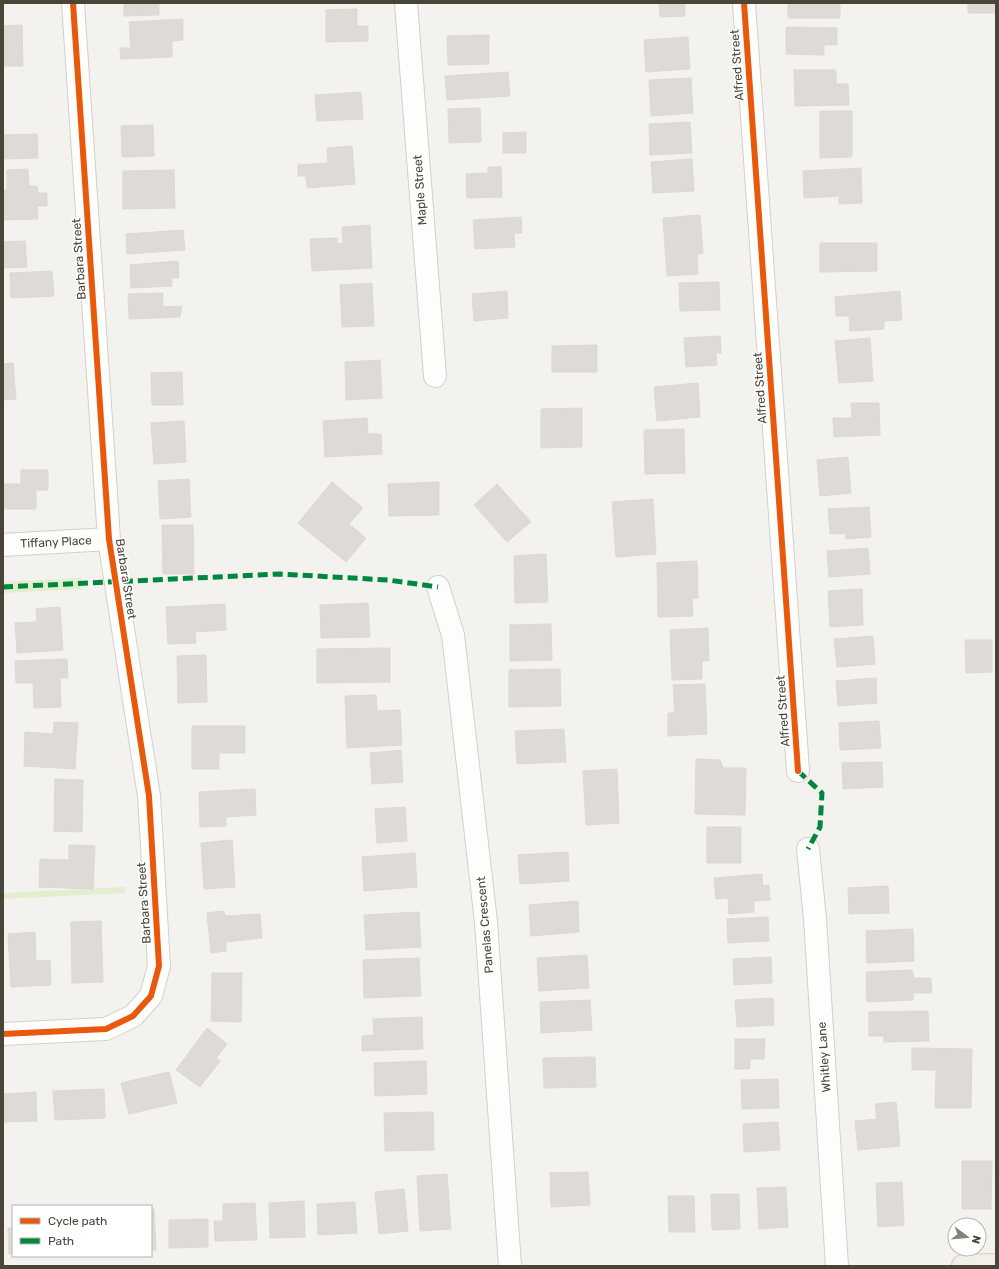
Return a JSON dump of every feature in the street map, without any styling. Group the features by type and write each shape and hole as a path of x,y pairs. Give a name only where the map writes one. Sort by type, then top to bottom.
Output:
{"main road":[{"path":"963,1266 996,1265"}],"street":[{"name":"Barbara Street","path":"3,1034 106,1029 133,1016 151,996 159,966 149,796 109,539 73,3"},
{"name":"Maple Street","path":"406,3 435,376"},
{"name":"Alfred Street","path":"744,3 798,771"},
{"name":"Tiffany Place","path":"3,545 109,539"},
{"name":"Panelas Crescent","path":"438,587 453,635 486,922 510,1266"},
{"name":"Whitley Lane","path":"808,848 815,919 837,1266"}],"green space":[{"path":"81,578 81,589 3,593 3,582"},
{"path":"124,887 125,893 3,899 3,893"}],"building":[{"path":"124,3 159,3 159,15 124,16"},
{"path":"659,3 685,3 685,16 660,17"},
{"path":"788,3 840,3 840,18 788,18"},
{"path":"968,3 996,3 996,13 968,13"},
{"path":"357,9 357,26 368,26 368,41 326,42 326,10"},
{"path":"183,19 183,40 172,41 172,57 121,59 120,48 131,48 129,22"},
{"path":"22,25 23,66 3,66 3,26"},
{"path":"786,27 837,28 837,45 824,45 824,55 786,54"},
{"path":"489,35 489,64 448,65 447,36"},
{"path":"688,37 690,69 646,72 644,40"},
{"path":"794,70 836,70 836,84 848,84 849,105 795,106"},
{"path":"508,72 510,96 447,100 445,76"},
{"path":"691,78 693,113 651,116 649,80"},
{"path":"361,92 363,119 317,121 315,95"},
{"path":"480,108 481,142 449,143 448,109"},
{"path":"820,111 852,111 852,157 820,158"},
{"path":"690,122 692,153 650,155 649,124"},
{"path":"153,125 154,156 122,157 121,126"},
{"path":"526,132 526,153 503,153 503,133"},
{"path":"37,134 38,158 3,159 3,135"},
{"path":"352,146 355,184 307,188 306,176 298,176 298,165 328,163 327,148"},
{"path":"692,159 694,191 653,193 651,162"},
{"path":"488,167 501,167 502,197 467,198 466,174 488,173"},
{"path":"861,168 862,203 839,204 839,196 804,198 803,171"},
{"path":"28,169 29,186 37,186 38,193 47,193 47,206 37,206 38,219 3,220 3,190 7,190 7,170"},
{"path":"174,170 175,208 123,209 123,171"},
{"path":"700,215 703,253 697,254 698,274 667,276 663,218"},
{"path":"521,217 522,233 514,233 515,247 475,249 473,220"},
{"path":"370,225 372,268 312,271 310,239 337,238 337,244 343,243 342,227"},
{"path":"183,230 185,250 127,254 126,234"},
{"path":"25,241 27,267 3,268 3,242"},
{"path":"820,243 877,243 877,271 820,272"},
{"path":"178,261 179,278 171,278 172,286 131,288 130,265"},
{"path":"52,271 54,296 11,298 10,273"},
{"path":"719,282 720,310 680,311 679,283"},
{"path":"372,283 374,326 342,327 340,285"},
{"path":"507,291 508,318 474,321 472,294"},
{"path":"900,291 902,320 884,321 884,329 850,331 849,316 836,316 835,297"},
{"path":"163,293 163,307 182,306 180,317 129,319 128,294"},
{"path":"720,336 721,353 716,353 717,365 686,367 684,338"},
{"path":"870,338 873,381 839,383 835,341"},
{"path":"597,345 597,372 552,372 552,346"},
{"path":"380,360 382,398 346,400 345,362"},
{"path":"13,363 16,399 3,400 3,364"},
{"path":"182,372 183,405 152,405 151,373"},
{"path":"698,383 700,417 657,421 654,387"},
{"path":"851,403 879,403 880,435 834,437 833,418 852,418"},
{"path":"582,408 582,447 541,448 541,409"},
{"path":"367,418 368,434 381,434 382,454 325,457 323,421"},
{"path":"184,421 186,462 154,464 151,423"},
{"path":"684,429 685,473 645,474 644,430"},
{"path":"848,457 851,493 820,496 817,460"},
{"path":"21,470 48,470 48,490 36,490 36,509 3,509 3,484 21,484"},
{"path":"189,479 191,517 160,519 158,481"},
{"path":"332,482 363,508 349,524 366,538 346,562 298,523"},
{"path":"439,482 439,515 389,516 388,484"},
{"path":"497,484 531,522 507,542 474,505"},
{"path":"653,499 656,554 616,557 612,502"},
{"path":"869,507 871,537 846,539 846,533 830,534 828,509"},
{"path":"162,525 193,525 194,574 163,574"},
{"path":"868,548 870,574 829,577 827,551"},
{"path":"546,554 548,602 515,603 514,556"},
{"path":"697,561 698,598 692,598 693,616 658,617 657,563"},
{"path":"862,589 863,625 830,627 828,591"},
{"path":"368,603 370,637 321,638 320,605"},
{"path":"225,604 226,630 195,632 196,643 168,644 166,607"},
{"path":"60,607 63,650 17,653 15,623 37,622 36,609"},
{"path":"551,624 552,660 510,661 510,625"},
{"path":"708,628 709,661 702,661 702,679 672,680 670,630"},
{"path":"873,636 875,664 837,667 834,639"},
{"path":"965,640 992,640 992,672 966,673"},
{"path":"390,648 390,682 317,683 317,649"},
{"path":"206,655 207,702 178,703 177,656"},
{"path":"67,659 68,678 60,678 61,707 34,708 33,683 16,683 15,661"},
{"path":"560,669 561,706 509,707 509,670"},
{"path":"876,678 877,703 838,706 836,681"},
{"path":"705,684 707,734 668,736 668,713 675,713 673,685"},
{"path":"376,695 377,711 400,710 402,745 347,748 345,696"},
{"path":"879,721 881,748 840,750 839,723"},
{"path":"54,722 78,723 75,769 24,766 25,732 53,734"},
{"path":"192,726 245,726 245,753 219,753 219,769 192,769"},
{"path":"564,729 566,762 517,764 515,731"},
{"path":"401,750 403,782 372,784 370,753"},
{"path":"696,759 720,760 723,768 746,768 745,815 695,814"},
{"path":"882,762 883,787 843,789 842,763"},
{"path":"617,769 619,823 586,825 583,771"},
{"path":"55,779 83,780 82,832 54,831"},
{"path":"255,789 256,815 226,817 226,826 200,827 199,792"},
{"path":"405,807 407,841 377,843 375,809"},
{"path":"707,827 741,827 741,863 707,863"},
{"path":"232,840 235,887 204,889 201,843"},
{"path":"69,845 95,846 93,889 39,887 40,859 69,860"},
{"path":"568,852 569,881 520,884 518,855"},
{"path":"415,853 417,887 364,891 362,857"},
{"path":"762,874 763,886 769,885 770,900 754,901 754,912 729,914 728,898 716,899 714,878"},
{"path":"888,886 889,913 849,914 848,888"},
{"path":"578,901 579,932 531,936 529,905"},
{"path":"223,911 226,916 260,914 262,938 226,942 226,951 211,953 207,913"},
{"path":"419,912 421,947 366,950 364,915"},
{"path":"768,917 769,941 728,943 727,919"},
{"path":"101,921 103,982 72,983 71,922"},
{"path":"913,929 914,961 867,963 866,931"},
{"path":"35,932 36,961 50,960 51,985 11,987 8,934"},
{"path":"587,955 589,988 539,991 537,958"},
{"path":"771,957 772,983 734,985 733,959"},
{"path":"419,958 421,996 364,998 363,960"},
{"path":"912,970 914,978 931,978 932,993 913,993 913,1000 867,1002 866,972"},
{"path":"212,973 242,973 241,1022 211,1021"},
{"path":"773,998 774,1025 737,1027 735,1000"},
{"path":"590,1000 592,1030 541,1033 540,1002"},
{"path":"928,1011 929,1041 884,1042 884,1036 869,1036 869,1012"},
{"path":"422,1017 423,1049 362,1051 362,1036 374,1035 373,1019"},
{"path":"207,1028 227,1044 216,1058 220,1061 200,1087 176,1070"},
{"path":"735,1039 765,1039 764,1059 750,1059 750,1069 735,1069"},
{"path":"912,1048 972,1049 971,1108 935,1108 936,1070 912,1070"},
{"path":"595,1057 596,1087 544,1088 543,1058"},
{"path":"426,1061 427,1094 375,1096 374,1063"},
{"path":"169,1072 177,1103 129,1114 121,1083"},
{"path":"778,1079 779,1108 742,1109 741,1080"},
{"path":"104,1089 105,1118 55,1120 53,1091"},
{"path":"36,1092 37,1121 3,1122 3,1094"},
{"path":"896,1102 900,1146 858,1150 855,1121 877,1119 875,1104"},
{"path":"433,1112 434,1150 385,1151 384,1113"},
{"path":"778,1122 780,1150 744,1152 743,1124"},
{"path":"962,1161 992,1161 991,1209 962,1209"},
{"path":"588,1172 590,1205 551,1207 550,1173"},
{"path":"447,1174 451,1229 420,1231 417,1176"},
{"path":"902,1182 904,1225 878,1227 876,1183"},
{"path":"786,1187 788,1227 759,1229 757,1188"},
{"path":"404,1189 408,1231 379,1234 375,1192"},
{"path":"711,1194 739,1194 740,1229 712,1230"},
{"path":"668,1196 694,1196 695,1232 669,1232"},
{"path":"304,1201 305,1237 270,1238 269,1203"},
{"path":"355,1202 357,1233 318,1235 317,1204"},
{"path":"255,1203 257,1240 215,1241 214,1221 223,1221 223,1204"},
{"path":"152,1209 154,1209 156,1250 152,1250"},
{"path":"208,1219 208,1247 169,1248 169,1220"},
{"path":"8,1228 12,1228 12,1254 9,1254"}],"marked path":[{"path":"3,587 280,574 388,580 438,587"},
{"path":"798,771 822,793 820,827 808,849"}],"cycle path":[{"path":"3,1034 106,1029 133,1016 151,996 159,966 149,796 109,539 73,3"},
{"path":"744,3 798,771"}]}
